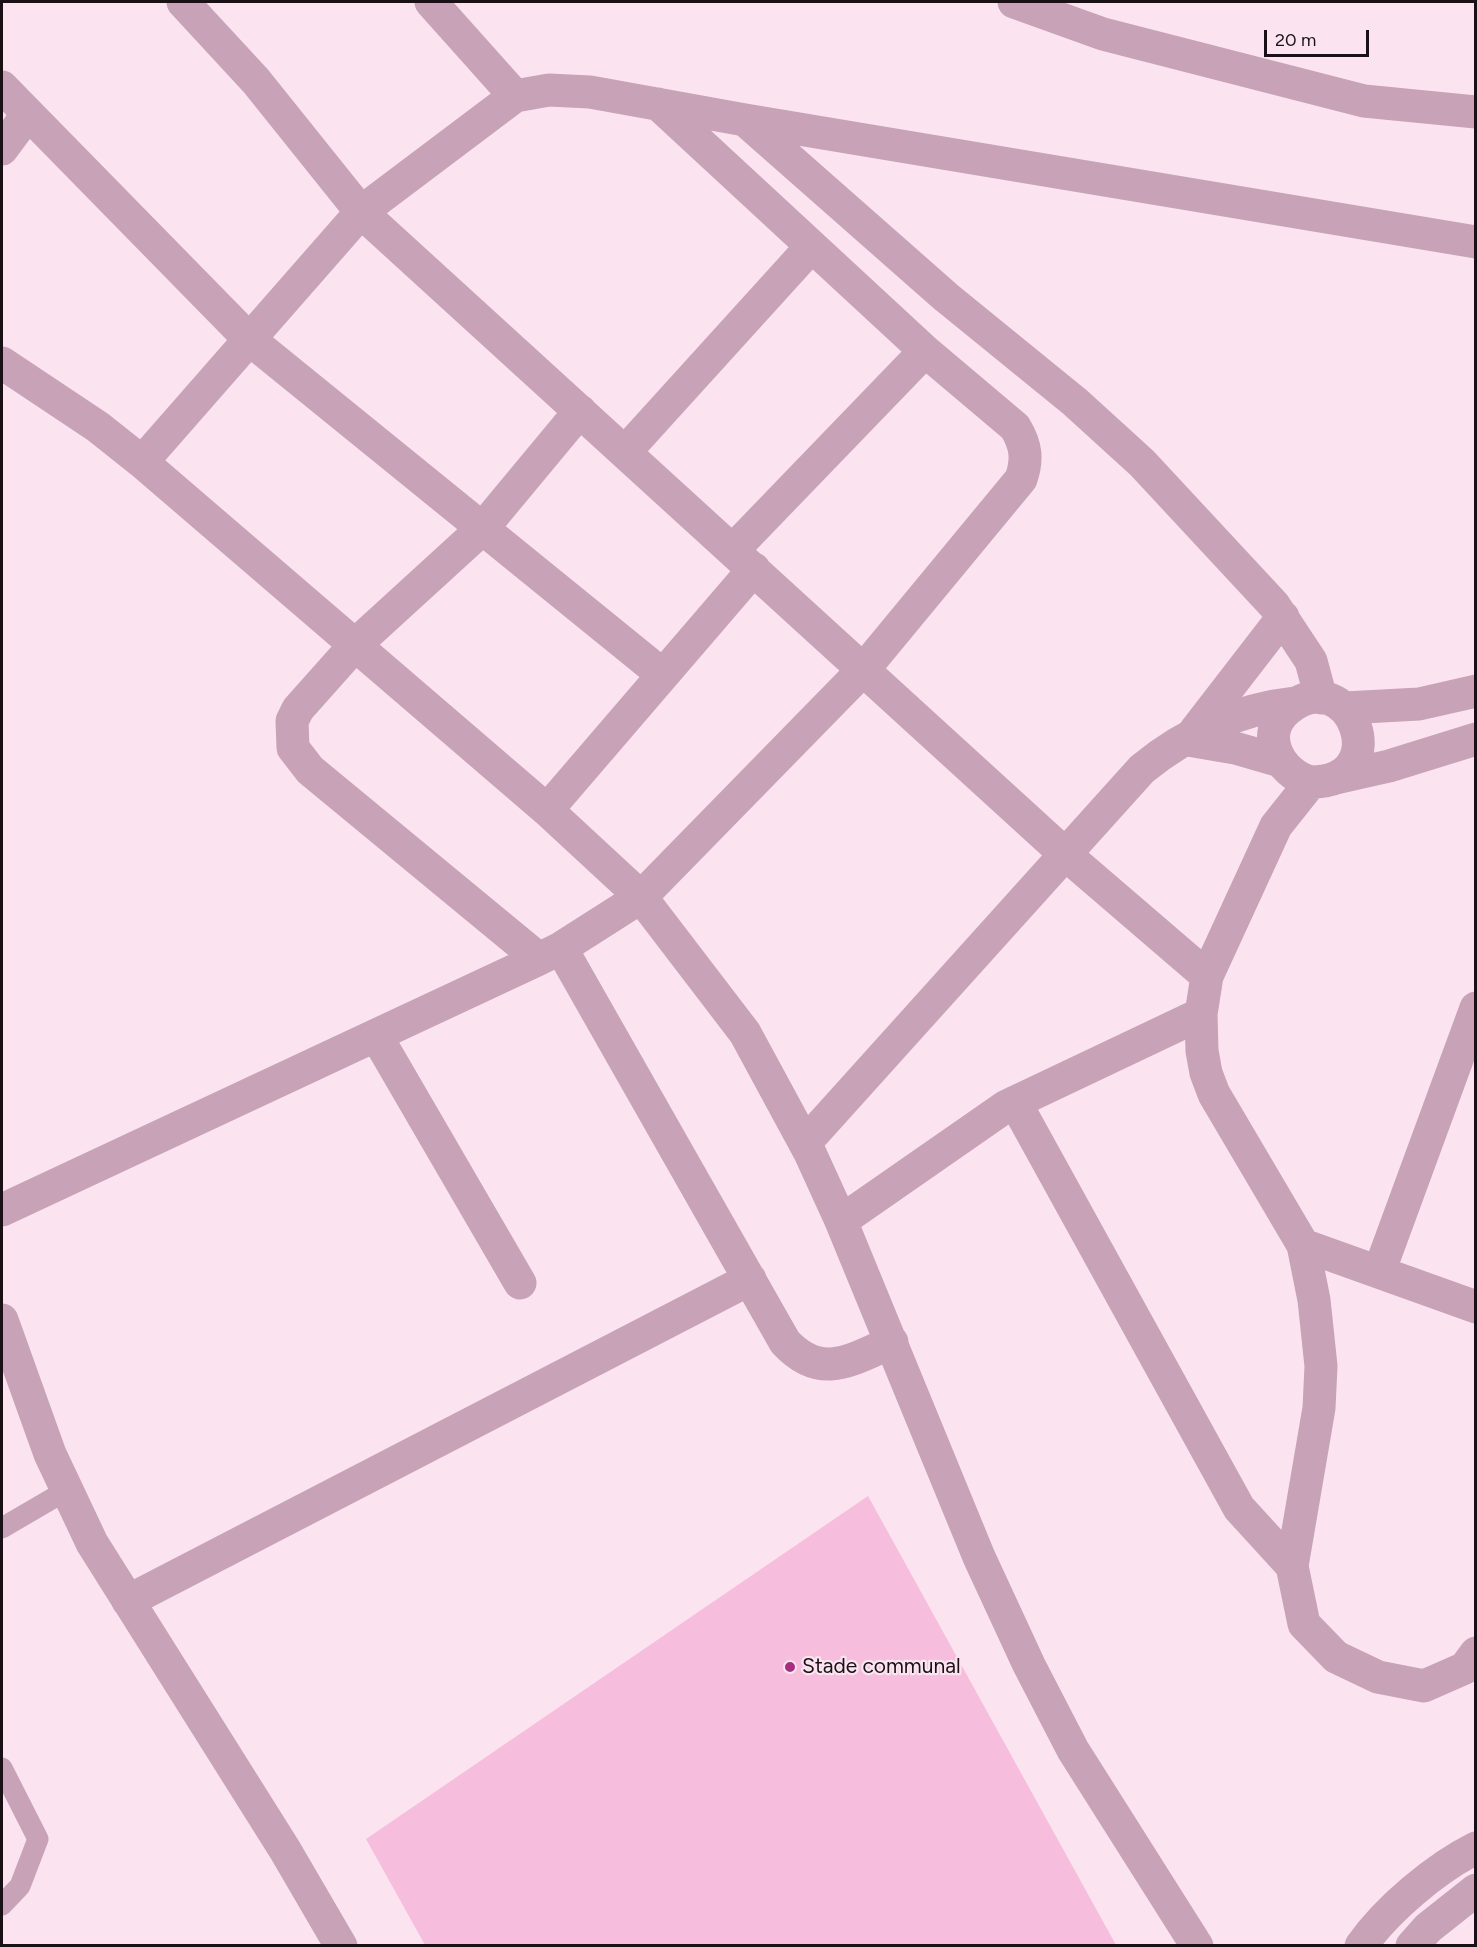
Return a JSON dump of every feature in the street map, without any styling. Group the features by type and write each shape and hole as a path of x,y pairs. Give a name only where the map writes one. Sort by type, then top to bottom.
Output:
{"street":[{"path":"183,2 256,81 361,213 1065,854 1207,976"},
{"path":"431,2 514,96"},
{"path":"1014,2 1103,34 1364,101 1476,112"},
{"path":"2,87 249,339 663,675"},
{"path":"142,462 361,213 514,96 549,90 580,91 1476,242"},
{"path":"2,1210 377,1037 550,954 641,897 864,669 1013,490 1025,466 1026,452 1022,438 1015,427 925,351 658,104"},
{"path":"2,149 28,114"},
{"path":"745,120 946,297 1076,402 1142,463 1196,519 1282,617 1311,661 1320,703"},
{"path":"626,452 811,247"},
{"path":"547,810 663,675 743,559 925,351"},
{"path":"2,363 98,427 142,462 547,810 641,897 745,1033 805,1143 841,1221 979,1557 1034,1674 1073,1750 1197,1946"},
{"path":"2,390 43,392"},
{"path":"580,411 482,528 355,645 297,709 290,735 293,748 300,760 550,954 750,1279 784,1342 795,1354 809,1362 825,1365 841,1364 892,1342"},
{"path":"1188,740 1282,617"},
{"path":"805,1143 1142,769 1160,754 1239,714 1267,706 1320,703 1419,704 1476,691"},
{"path":"1188,740 1235,748 1303,772 1347,770 1355,759 1359,745 1354,718 1320,703 1285,712 1278,723 1275,749 1303,772 1389,766 1476,739"},
{"path":"1303,772 1207,976 1201,1014 1202,1051 1206,1073 1214,1094 1303,1245 1314,1300 1321,1366 1319,1408 1292,1566 1304,1624 1336,1657 1378,1677 1424,1686 1465,1668 1476,1653"},
{"path":"1379,1272 1476,1008"},
{"path":"841,1221 1015,1102 1201,1014"},
{"path":"377,1037 520,1284"},
{"path":"1015,1102 1239,1508 1292,1566"},
{"path":"1303,1245 1476,1307"},
{"path":"128,1601 750,1279"},
{"path":"2,1320 50,1454 92,1543 285,1850 340,1946"},
{"path":"1361,1946 1405,1899 1454,1859 1476,1848"},
{"path":"1412,1946 1428,1928 1476,1890"}],"lane":[{"path":"2,1528 67,1490"},
{"path":"2,1768 38,1839 20,1886 2,1905"}],"shaded area":[{"name":"Stade communal","path":"868,1496 1116,1945 425,1945 366,1839"}],"place":[{"name":"Stade communal","path":"790,1667"}]}
